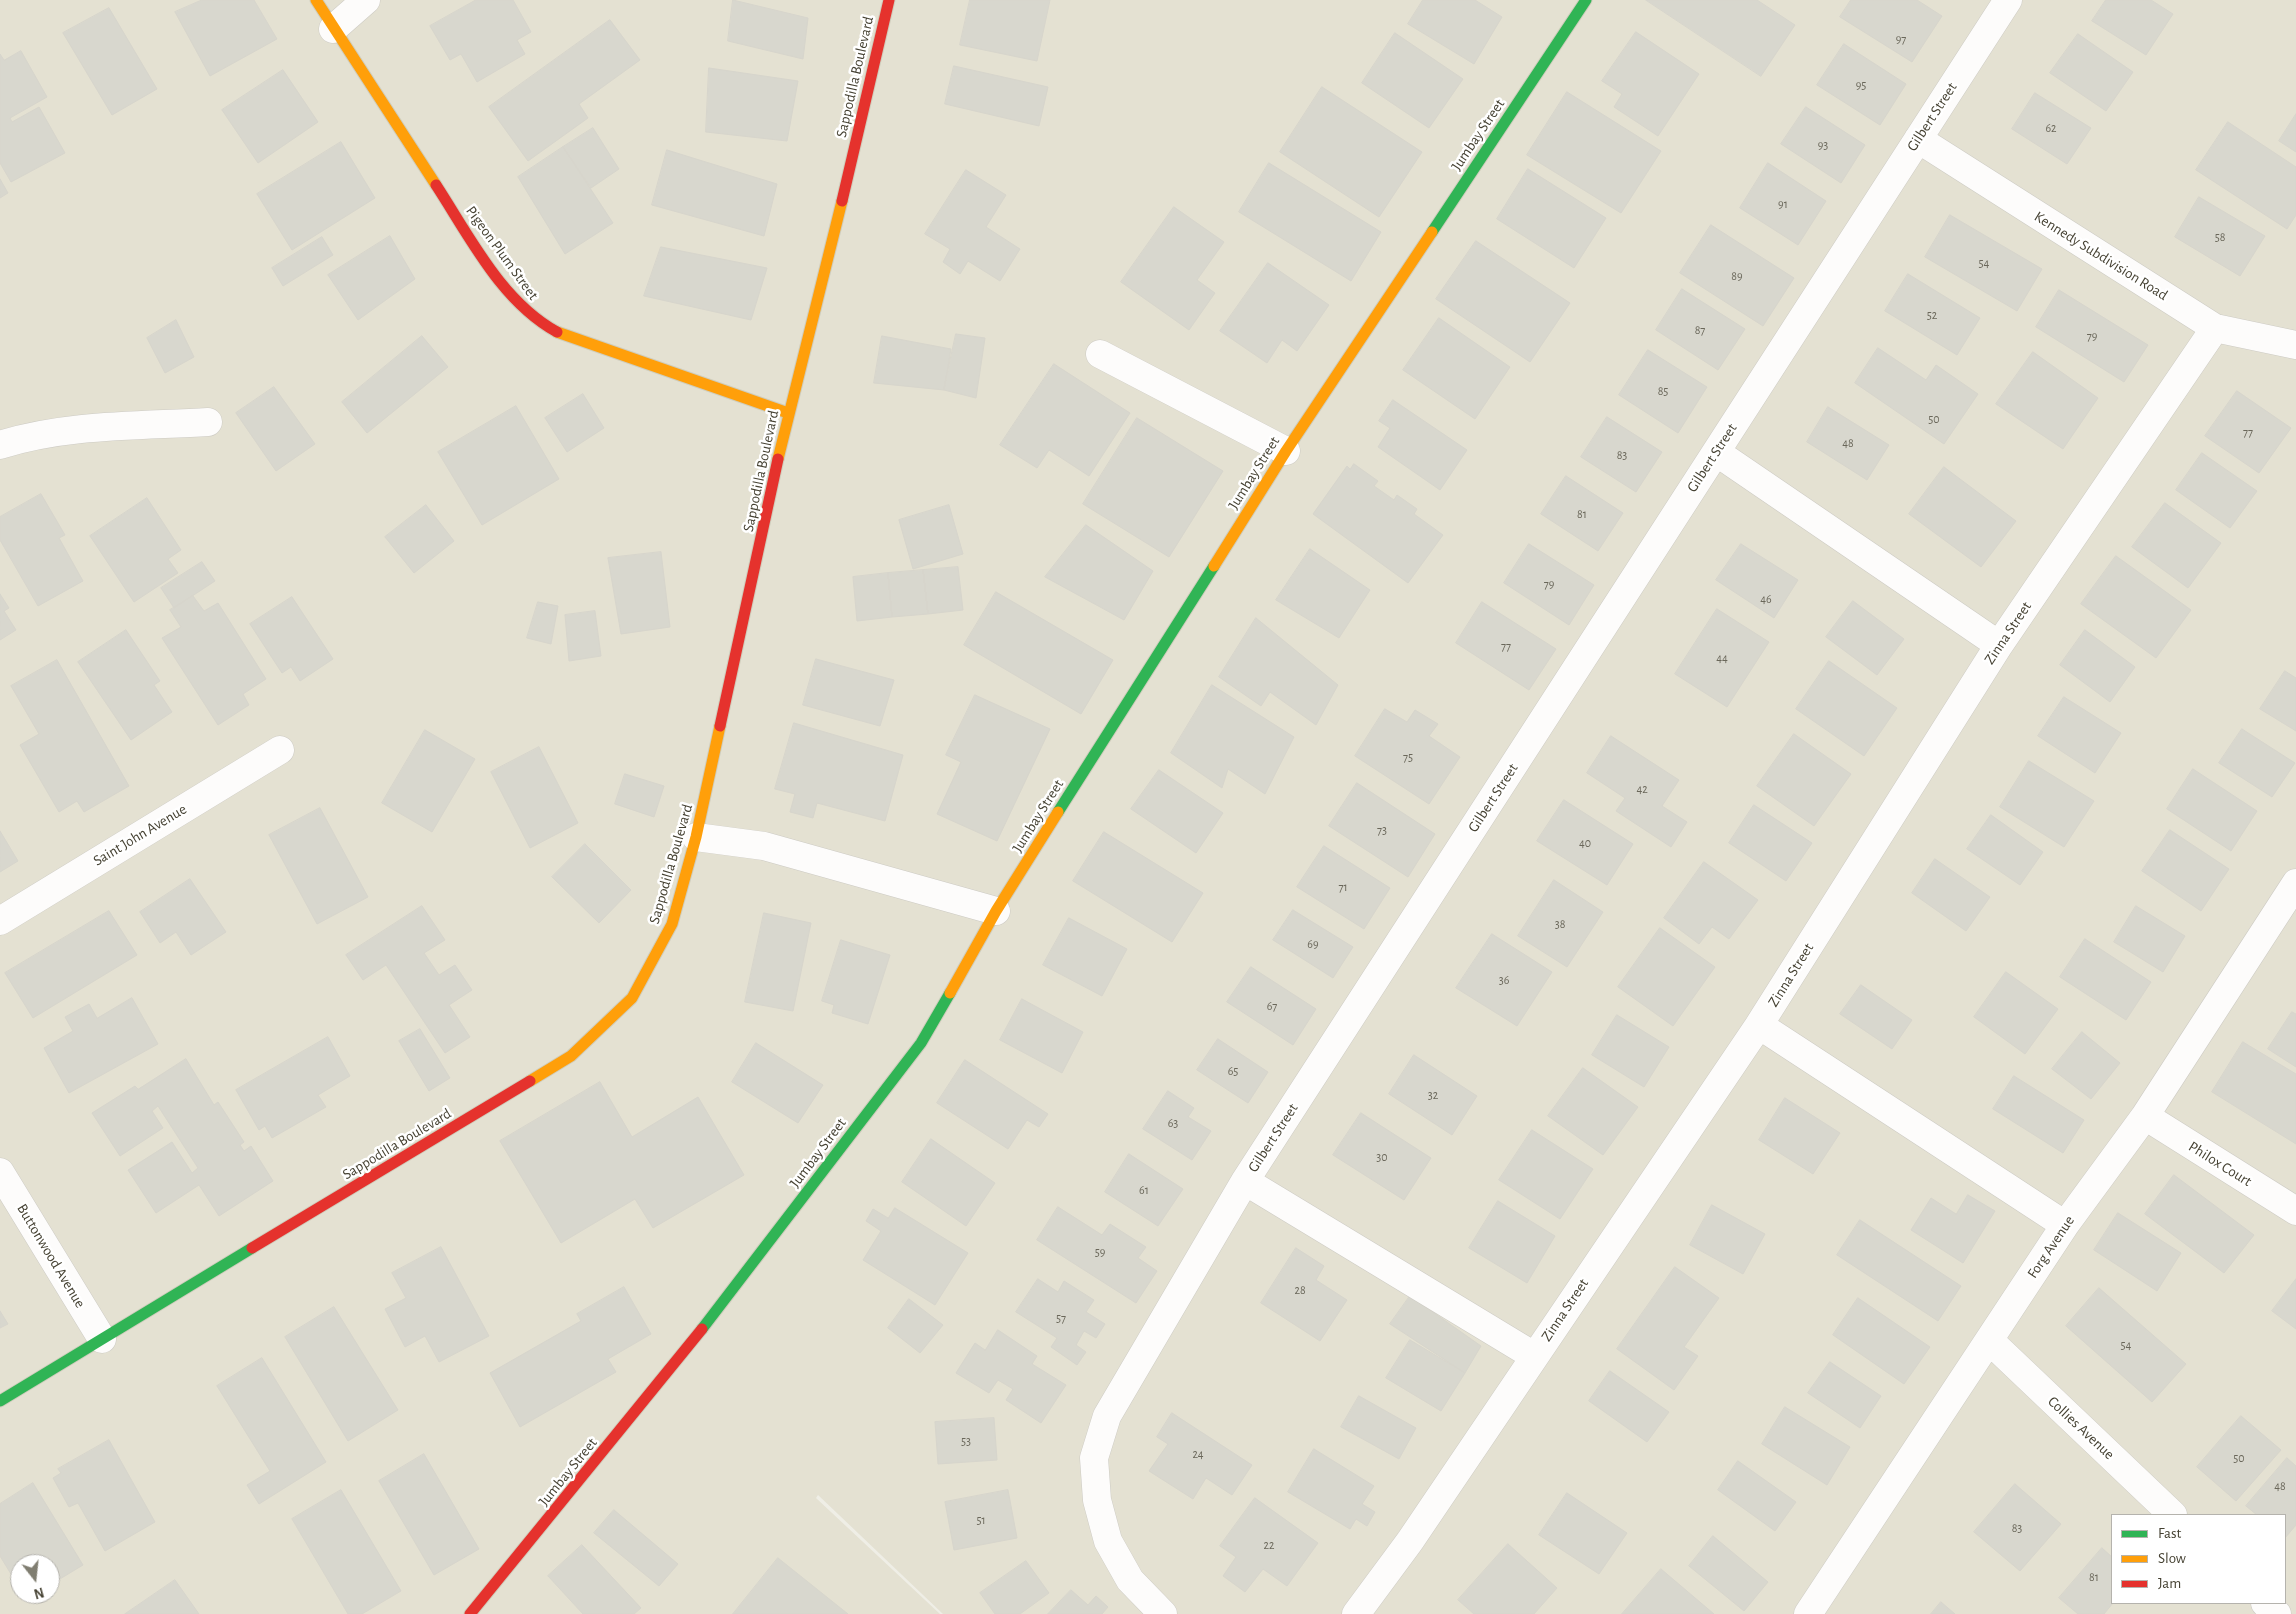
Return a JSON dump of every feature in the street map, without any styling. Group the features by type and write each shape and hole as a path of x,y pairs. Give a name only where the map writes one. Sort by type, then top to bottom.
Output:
{"street":[{"name":"Pigeon Plum Street","path":"316,0 333,29 494,273 527,313 546,328 568,338 788,413"},
{"path":"333,29 366,0"},
{"name":"Sappodilla Boulevard","path":"0,1401 571,1056 632,998 672,924 696,837 788,413 822,281 889,0"},
{"name":"Jumbay Street","path":"470,1614 504,1576 722,1305 921,1043 996,911 1286,451 1586,0"},
{"name":"Gilbert Street","path":"1164,1614 1130,1580 1108,1541 1097,1500 1094,1458 1107,1416 1245,1181 2008,0"},
{"name":"Kennedy Subdivision Road","path":"1918,139 2215,328 2296,345"},
{"name":"Zinna Street","path":"1356,1614 1410,1541 1759,1026 1999,645 2215,328"},
{"path":"1100,354 1286,451"},
{"path":"0,445 83,430 208,422"},
{"path":"1716,452 1999,645"},
{"name":"Saint John Avenue","path":"0,921 280,750"},
{"path":"696,837 764,846 996,911"},
{"name":"Forg Avenue","path":"1808,1614 2065,1225 2145,1116 2296,883"},
{"path":"1759,1026 2065,1225"},
{"name":"Philox Court","path":"2145,1116 2296,1211"},
{"name":"Buttonwood Avenue","path":"0,1172 102,1339"},
{"path":"1245,1181 1534,1356"},
{"name":"Collies Avenue","path":"1988,1340 2172,1514"},
{"path":"2266,1604 2277,1614"}],"shaded area":[{"path":"0,0 2296,0 2296,1614 943,1614 818,1495 816,1498 940,1614 0,1614"}],"building":[{"path":"202,0 254,0 277,39 210,76 175,12"},
{"path":"476,0 513,0 531,32 517,40 525,54 477,82 461,54 450,60 430,26"},
{"path":"733,0 808,18 803,59 728,41"},
{"path":"970,0 1050,0 1037,61 960,45"},
{"path":"1423,0 1475,0 1502,17 1474,64 1408,24"},
{"path":"1646,0 1757,0 1795,25 1761,76"},
{"path":"1851,0 1917,0 1942,16 1912,62 1840,17"},
{"path":"2106,0 2151,0 2173,14 2146,55 2092,21"},
{"path":"109,8 157,89 112,115 63,33"},
{"path":"610,20 640,60 579,104 588,118 528,161 489,107"},
{"path":"1636,32 1699,74 1658,136 1614,107 1622,94 1602,81"},
{"path":"1395,33 1463,79 1429,128 1362,83"},
{"path":"2078,34 2133,72 2106,111 2050,73"},
{"path":"1844,44 1906,84 1880,125 1817,85"},
{"path":"21,51 47,97 10,118 12,122 39,107 65,153 11,182 0,163 0,54 4,60"},
{"path":"954,66 1048,87 1039,126 945,104"},
{"path":"709,68 798,81 787,141 706,132"},
{"path":"283,70 318,122 258,163 222,110"},
{"path":"1322,87 1422,152 1379,217 1280,152"},
{"path":"1567,92 1661,151 1621,213 1527,155"},
{"path":"2035,93 2091,128 2067,164 2012,129"},
{"path":"1806,107 1865,145 1841,183 1781,144"},
{"path":"2296,114 2296,152 2279,141"},
{"path":"2228,122 2296,167 2296,215 2287,229 2196,170"},
{"path":"593,128 619,169 591,188 563,147"},
{"path":"341,142 375,198 292,250 257,194"},
{"path":"563,147 613,223 565,254 518,177"},
{"path":"667,150 777,184 764,236 652,205"},
{"path":"1269,163 1381,232 1351,281 1239,212"},
{"path":"1768,163 1826,201 1798,245 1740,208"},
{"path":"1528,169 1606,218 1574,268 1497,219"},
{"path":"966,170 1006,195 986,227 1020,249 1000,281 968,261 960,274 943,262 950,249 925,234"},
{"path":"0,179 8,193 0,198"},
{"path":"2199,197 2265,236 2240,276 2175,237"},
{"path":"1174,207 1224,242 1197,280 1215,293 1189,330 1121,282"},
{"path":"1950,215 2042,269 2017,311 1925,257"},
{"path":"1711,225 1794,278 1763,326 1680,273"},
{"path":"390,236 415,279 358,320 328,275"},
{"path":"322,237 333,255 283,286 272,268"},
{"path":"1476,241 1570,303 1530,362 1436,299"},
{"path":"661,247 767,268 751,320 644,296"},
{"path":"1268,263 1329,305 1297,351 1282,340 1267,363 1220,331"},
{"path":"1908,274 1980,318 1957,355 1885,311"},
{"path":"1682,289 1745,329 1718,370 1656,330"},
{"path":"2059,290 2148,345 2124,382 2036,327"},
{"path":"1439,318 1510,367 1475,419 1403,370"},
{"path":"176,320 194,357 165,373 147,338"},
{"path":"956,334 985,338 976,398 944,390"},
{"path":"422,336 448,367 367,433 342,402"},
{"path":"882,336 951,349 944,390 874,383"},
{"path":"1878,348 1926,380 1936,365 1978,394 1944,444 1855,383"},
{"path":"1648,350 1707,387 1678,433 1619,395"},
{"path":"2033,352 2098,398 2063,449 1996,404"},
{"path":"1054,364 1130,413 1089,476 1049,450 1037,468 1000,445"},
{"path":"274,387 315,444 276,471 236,413"},
{"path":"2237,391 2291,428 2259,473 2205,436"},
{"path":"583,394 604,428 567,452 545,418"},
{"path":"1393,400 1467,450 1440,490 1378,447 1390,428 1379,421"},
{"path":"516,406 559,479 482,525 438,452"},
{"path":"1828,407 1889,445 1867,480 1807,442"},
{"path":"1607,417 1662,452 1636,492 1581,457"},
{"path":"1137,418 1223,471 1169,557 1083,504"},
{"path":"2202,453 2257,491 2230,528 2176,490"},
{"path":"1354,464 1378,481 1374,486 1394,500 1397,495 1417,509 1414,514 1443,535 1408,583 1313,514 1347,466 1350,469"},
{"path":"1944,467 2016,521 1981,567 1909,514"},
{"path":"1566,476 1623,513 1598,551 1541,514"},
{"path":"41,494 65,535 59,538 83,581 38,606 0,540 0,517"},
{"path":"147,498 181,550 168,559 178,573 134,602 90,536"},
{"path":"2165,503 2221,543 2188,588 2132,547"},
{"path":"426,505 454,541 414,573 385,537"},
{"path":"949,505 963,554 913,569 899,520"},
{"path":"1086,525 1153,571 1124,620 1045,577"},
{"path":"1529,544 1594,585 1569,625 1504,583"},
{"path":"1741,544 1798,580 1774,618 1716,580"},
{"path":"1310,549 1370,590 1339,638 1276,600"},
{"path":"661,552 670,627 621,634 608,558"},
{"path":"2116,556 2191,610 2156,658 2081,604"},
{"path":"202,562 215,581 174,608 161,588"},
{"path":"958,567 963,610 928,614 923,570"},
{"path":"923,570 928,614 892,617 888,573"},
{"path":"888,573 892,617 857,621 853,577"},
{"path":"996,592 1113,660 1081,714 964,645"},
{"path":"0,594 9,608 4,611 16,630 0,640"},
{"path":"193,596 204,611 218,603 266,679 243,694 249,705 218,725 162,638 181,627 170,610"},
{"path":"292,597 333,659 300,681 291,667 282,673 250,624"},
{"path":"1853,601 1904,639 1877,675 1826,637"},
{"path":"538,602 558,606 551,644 527,638"},
{"path":"1482,602 1556,649 1529,690 1456,643"},
{"path":"1717,609 1769,642 1727,707 1675,674"},
{"path":"595,611 601,656 569,661 565,615"},
{"path":"1256,618 1338,685 1316,725 1270,692 1261,706 1219,677"},
{"path":"126,630 160,681 154,685 172,712 131,740 78,662"},
{"path":"2085,630 2135,667 2110,702 2060,665"},
{"path":"816,659 894,680 880,726 803,705"},
{"path":"57,660 129,786 84,812 77,801 59,812 20,745 39,734 11,686"},
{"path":"1829,661 1897,708 1864,756 1796,709"},
{"path":"2285,671 2296,678 2296,731 2260,709"},
{"path":"1212,685 1294,737 1265,794 1228,769 1222,788 1171,753"},
{"path":"975,695 1050,729 997,841 937,814 961,762 946,755"},
{"path":"2064,697 2121,733 2095,773 2038,736"},
{"path":"1385,709 1407,722 1415,710 1438,724 1429,736 1460,757 1429,804 1355,756"},
{"path":"794,723 903,755 885,821 817,803 813,818 790,812 795,794 775,789"},
{"path":"2242,729 2295,763 2272,797 2219,763"},
{"path":"425,730 475,759 432,832 382,803"},
{"path":"1794,734 1851,774 1814,826 1757,786"},
{"path":"1611,736 1679,780 1662,806 1687,822 1671,847 1616,811 1625,798 1587,773"},
{"path":"539,747 578,823 530,848 491,772"},
{"path":"2029,761 2094,801 2064,847 2000,807"},
{"path":"2193,769 2257,811 2231,851 2167,809"},
{"path":"1159,770 1223,813 1196,853 1131,809"},
{"path":"625,774 664,786 654,817 615,804"},
{"path":"1357,783 1435,834 1408,877 1329,826"},
{"path":"1564,800 1633,844 1607,885 1537,841"},
{"path":"1754,805 1812,843 1786,881 1729,843"},
{"path":"320,808 368,897 317,924 269,835"},
{"path":"1991,815 2043,852 2020,885 1967,849"},
{"path":"2170,830 2229,869 2201,911 2142,871"},
{"path":"0,831 18,861 0,872"},
{"path":"1104,832 1203,893 1172,942 1073,881"},
{"path":"585,844 631,890 599,923 552,877"},
{"path":"1324,846 1390,888 1364,929 1297,887"},
{"path":"1935,859 1990,897 1966,931 1912,893"},
{"path":"1704,862 1758,900 1729,939 1712,927 1699,944 1664,918"},
{"path":"190,879 226,932 191,955 176,932 160,943 140,912"},
{"path":"1554,880 1603,912 1567,967 1518,936"},
{"path":"422,906 445,940 424,953 439,975 455,965 472,990 449,1005 470,1037 445,1053 386,965 363,980 346,955"},
{"path":"2136,906 2185,936 2163,972 2114,942"},
{"path":"1293,910 1353,947 1333,978 1273,940"},
{"path":"109,911 137,955 33,1018 5,973"},
{"path":"764,913 811,923 793,1011 745,1002"},
{"path":"1069,918 1127,949 1102,996 1043,965"},
{"path":"1660,928 1715,967 1673,1026 1618,987"},
{"path":"1492,934 1552,972 1517,1026 1456,988"},
{"path":"2085,939 2151,982 2126,1020 2060,977"},
{"path":"841,940 890,955 868,1024 832,1013 834,1005 822,1001"},
{"path":"1251,967 1316,1009 1293,1045 1227,1002"},
{"path":"2006,972 2058,1009 2025,1054 1974,1017"},
{"path":"1861,985 1912,1020 1892,1049 1840,1014"},
{"path":"132,998 158,1044 69,1093 44,1048 73,1031 65,1017 89,1004 97,1018"},
{"path":"1022,999 1083,1032 1062,1073 1000,1040"},
{"path":"2292,1012 2296,1014 2296,1067 2268,1049"},
{"path":"1617,1015 1669,1047 1644,1087 1592,1055"},
{"path":"420,1029 450,1078 429,1091 399,1041"},
{"path":"2082,1032 2120,1063 2091,1099 2052,1069"},
{"path":"328,1037 350,1076 318,1095 326,1107 272,1138 265,1126 259,1130 236,1090"},
{"path":"1218,1039 1268,1072 1248,1103 1197,1070"},
{"path":"2243,1042 2296,1074 2296,1144 2212,1092"},
{"path":"756,1043 823,1085 798,1123 732,1082"},
{"path":"1414,1055 1477,1096 1452,1135 1389,1094"},
{"path":"186,1059 214,1105 218,1102 244,1142 240,1145 244,1151 251,1146 273,1181 219,1216 199,1185 156,1213 128,1170 172,1142 192,1173 198,1168 158,1106 152,1111 163,1128 120,1156 92,1113 135,1086 138,1089"},
{"path":"965,1060 1048,1114 1039,1127 1027,1120 1008,1149 937,1103"},
{"path":"1583,1068 1638,1107 1603,1155 1548,1116"},
{"path":"2014,1076 2084,1120 2063,1153 1993,1109"},
{"path":"600,1082 632,1137 698,1097 744,1175 653,1228 635,1199 561,1243 500,1141"},
{"path":"1168,1091 1194,1108 1188,1117 1211,1131 1192,1160 1143,1129"},
{"path":"1785,1098 1840,1133 1813,1174 1759,1140"},
{"path":"1361,1113 1431,1158 1404,1200 1333,1155"},
{"path":"1532,1130 1593,1169 1560,1219 1499,1180"},
{"path":"931,1139 995,1183 966,1226 902,1182"},
{"path":"1129,1154 1183,1189 1158,1226 1105,1192"},
{"path":"2174,1175 2254,1235 2224,1273 2145,1214"},
{"path":"1968,1195 1995,1211 1963,1263 1911,1230 1931,1198 1956,1214"},
{"path":"1498,1201 1555,1236 1527,1283 1469,1248"},
{"path":"1712,1205 1765,1234 1743,1274 1690,1245"},
{"path":"1058,1207 1102,1235 1110,1224 1146,1247 1138,1258 1157,1271 1136,1303 1037,1240"},
{"path":"895,1208 968,1253 935,1305 863,1260 881,1231 866,1221 873,1209 888,1218"},
{"path":"2118,1213 2181,1253 2157,1291 2094,1250"},
{"path":"1860,1220 1961,1286 1938,1321 1837,1255"},
{"path":"441,1247 489,1336 439,1362 425,1336 405,1347 385,1309 406,1298 392,1273"},
{"path":"1296,1248 1324,1266 1316,1280 1347,1300 1320,1341 1261,1303"},
{"path":"1675,1267 1719,1298 1684,1347 1698,1356 1674,1390 1617,1349"},
{"path":"1038,1279 1058,1292 1064,1281 1094,1300 1086,1312 1105,1324 1096,1338 1084,1331 1076,1345 1086,1352 1077,1365 1051,1347 1057,1338 1016,1312"},
{"path":"2296,1279 2296,1329 2272,1311"},
{"path":"624,1287 651,1334 608,1359 616,1372 520,1427 490,1373 581,1321 577,1314"},
{"path":"2099,1288 2186,1364 2152,1402 2066,1326"},
{"path":"1410,1296 1481,1346 1465,1373 1390,1324"},
{"path":"1858,1298 1930,1347 1904,1384 1833,1335"},
{"path":"909,1299 943,1325 920,1353 888,1328"},
{"path":"334,1307 398,1410 348,1441 285,1337"},
{"path":"0,1311 8,1324 0,1328"},
{"path":"998,1330 1037,1356 1032,1364 1066,1385 1041,1423 1006,1400 1013,1389 998,1380 989,1393 956,1373 975,1343 985,1350"},
{"path":"1410,1340 1465,1373 1441,1411 1386,1378"},
{"path":"262,1358 326,1462 259,1504 247,1485 270,1471 217,1386"},
{"path":"1830,1362 1881,1396 1860,1428 1808,1393"},
{"path":"1610,1371 1669,1412 1647,1442 1589,1401"},
{"path":"1359,1396 1416,1428 1399,1459 1341,1427"},
{"path":"1785,1407 1850,1447 1827,1485 1762,1444"},
{"path":"1172,1413 1252,1465 1232,1495 1206,1478 1193,1499 1149,1471 1168,1444 1157,1437"},
{"path":"2241,1416 2281,1450 2236,1501 2197,1467"},
{"path":"994,1418 997,1460 938,1464 935,1422"},
{"path":"109,1440 155,1522 105,1551 78,1503 69,1507 53,1478 61,1473 58,1469"},
{"path":"1314,1449 1374,1486 1362,1504 1375,1512 1367,1526 1356,1519 1350,1529 1288,1492"},
{"path":"424,1454 479,1549 434,1575 379,1481"},
{"path":"2287,1458 2296,1466 2296,1525 2286,1537 2286,1514 2256,1514 2246,1506"},
{"path":"1738,1461 1796,1502 1775,1531 1718,1490"},
{"path":"33,1483 83,1565 60,1579 60,1554 10,1554 10,1572 0,1556 0,1504"},
{"path":"2015,1484 2061,1524 2020,1571 1974,1532"},
{"path":"341,1490 401,1591 362,1614 348,1614 292,1519"},
{"path":"1008,1490 1017,1538 954,1550 945,1502"},
{"path":"1567,1493 1627,1533 1599,1574 1539,1535"},
{"path":"1255,1498 1318,1543 1287,1586 1263,1569 1245,1592 1223,1576 1236,1557 1220,1546"},
{"path":"614,1510 678,1564 659,1586 594,1533"},
{"path":"1713,1536 1768,1582 1744,1611 1689,1566"},
{"path":"1508,1544 1557,1588 1534,1614 1474,1614 1458,1600"},
{"path":"582,1545 641,1608 634,1614 583,1614 548,1576"},
{"path":"2102,1548 2111,1556 2112,1604 2104,1614 2078,1614 2059,1598"},
{"path":"778,1558 848,1614 733,1614"},
{"path":"1026,1561 1049,1593 1020,1614 995,1614 980,1593"},
{"path":"1661,1569 1714,1614 1622,1614"},
{"path":"175,1580 199,1614 125,1614"},
{"path":"1071,1590 1088,1605 1096,1596 1108,1607 1102,1614 1048,1614"},
{"path":"1941,1602 1955,1614 1931,1614"}],"traffic: fast":[{"path":"1432,232 1586,0"},
{"path":"1058,812 1214,566"},
{"path":"702,1329 921,1043 950,993"},
{"path":"0,1401 252,1248"}],"traffic: slow":[{"path":"316,0 436,185"},
{"path":"778,459 842,201"},
{"path":"1214,566 1286,451 1432,232"},
{"path":"557,332 788,413"},
{"path":"530,1081 571,1056 632,998 672,924 696,837 720,726"},
{"path":"950,993 996,911 1058,812"}],"traffic: jam":[{"path":"842,201 889,0"},
{"path":"436,185 474,246 503,286 537,319 557,332"},
{"path":"720,726 778,459"},
{"path":"252,1248 530,1081"},
{"path":"470,1614 702,1329"}]}
